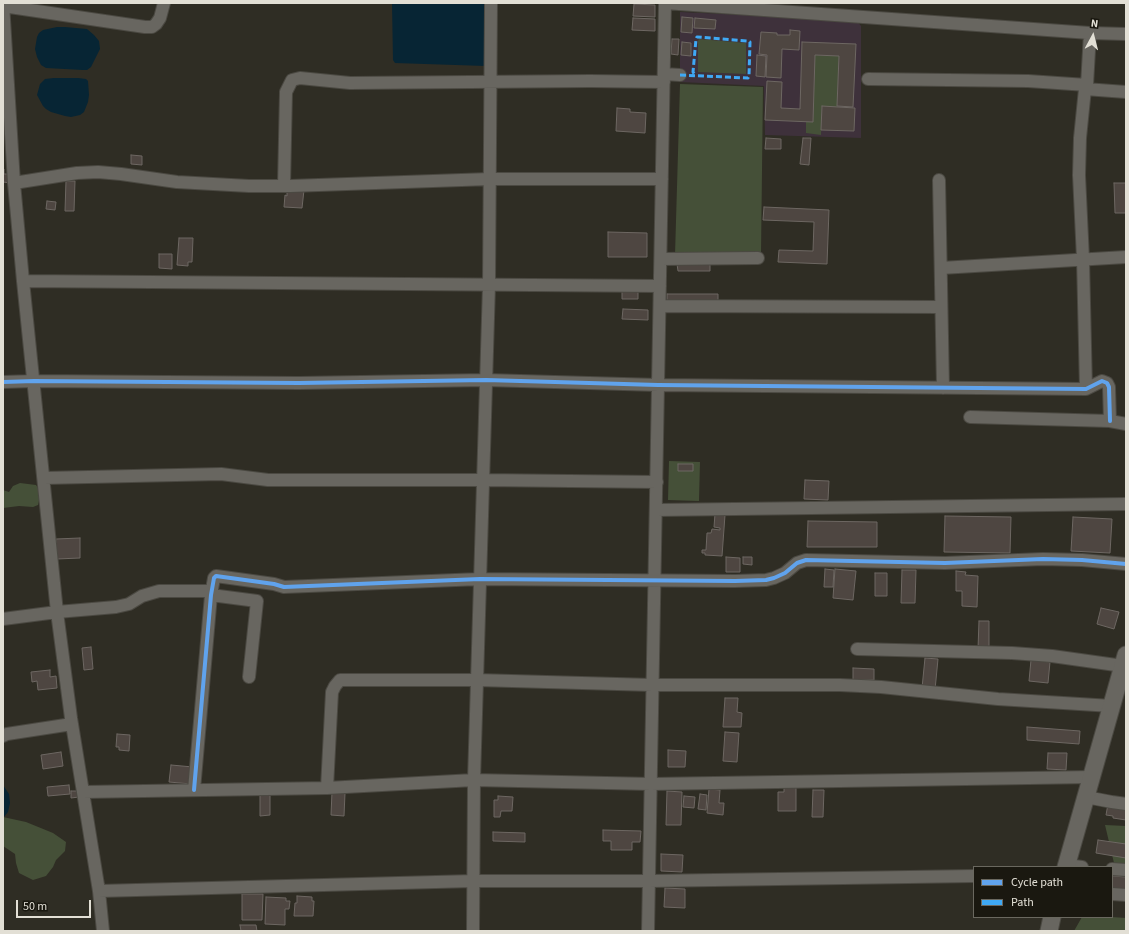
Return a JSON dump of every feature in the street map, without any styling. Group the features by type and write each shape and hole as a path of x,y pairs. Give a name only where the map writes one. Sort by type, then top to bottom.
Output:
{"main road":[{"path":"1072,866 1100,800 1085,778 1107,706 1122,664"},
{"path":"1048,931 1052,918"}],"street":[{"path":"3,3 8,155 14,183 57,612 72,724 99,890 103,931"},
{"path":"3,6 152,27 160,18 164,3"},
{"path":"472,931 474,780 489,285 491,3"},
{"path":"648,931 666,3 1090,33 1126,34"},
{"path":"1086,389 1079,157 1090,33"},
{"path":"284,186 286,92 292,80 300,78 350,83 664,78 680,75"},
{"path":"868,79 1028,81 1126,92"},
{"path":"14,183 77,173 98,172 177,182 249,186 490,179 662,179"},
{"path":"939,180 943,388"},
{"path":"941,268 1126,257"},
{"path":"661,259 758,258"},
{"path":"23,281 660,286"},
{"path":"660,306 941,307"},
{"path":"3,382 34,380 299,383 486,380 658,385 1086,389 1102,381 1107,383 1110,387 1110,421"},
{"path":"970,417 1110,421 1126,424"},
{"path":"44,478 221,474 268,480 657,482"},
{"path":"656,510 1126,504"},
{"path":"194,790 211,593 214,577 216,576 274,584 284,587 480,579 766,580 780,576 798,563 806,560 946,563 1043,559 1082,560 1126,564"},
{"path":"3,619 121,606 129,604 142,596 159,592 211,593 257,601 249,676"},
{"path":"857,649 1012,653 1122,664"},
{"path":"327,788 332,692 334,686 340,680 477,680 652,685 840,685 888,688 998,699 1107,706"},
{"path":"3,736 7,734 72,724"},
{"path":"83,792 327,788 474,780 651,784 1085,778"},
{"path":"1100,800 1126,804"},
{"path":"1113,869 1126,870"},
{"path":"99,890 473,881 649,881 973,876"},
{"path":"1113,894 1126,895"}],"shaded area":[{"path":"680,12 856,20 861,26 861,138 765,135 764,86 680,82"}],"green space":[{"path":"699,39 746,43 746,74 698,72"},
{"path":"815,55 839,56 837,107 822,107 821,135 806,133 806,122 813,121"},
{"path":"680,84 763,87 761,254 675,255"},
{"path":"669,461 700,462 699,501 668,500"},
{"path":"20,483 36,485 39,489 40,496 38,505 33,507 19,506 3,508 3,490 9,492 13,486"},
{"path":"3,817 26,822 53,833 66,842 65,851 56,860 46,876 33,880 19,873 15,854 3,846"},
{"path":"1105,825 1126,826 1126,864 1114,863"},
{"path":"1081,918 1126,918 1126,931 1074,931"}],"water":[{"path":"392,3 489,3 486,66 395,63 393,60"},
{"path":"57,27 87,29 94,35 99,41 100,49 91,67 87,70 83,70 46,68 41,65 35,49 37,37 43,30"},
{"path":"78,78 86,79 88,81 89,95 84,112 80,115 71,117 51,112 43,106 37,95 40,84 45,79"},
{"path":"3,785 9,794 10,803 8,812 3,818"}],"building":[{"path":"634,4 655,5 655,17 633,16"},
{"path":"682,17 693,18 692,33 681,32"},
{"path":"633,18 655,19 655,31 632,30"},
{"path":"695,18 716,20 715,29 694,28"},
{"path":"790,30 800,31 799,50 782,49 781,78 766,77 767,55 759,54 761,32 777,33 777,35 790,35"},
{"path":"672,39 679,39 678,55 671,54"},
{"path":"682,42 691,43 691,56 681,55"},
{"path":"802,42 856,44 853,107 837,106 839,56 815,55 813,122 765,120 767,81 782,82 781,108 800,109"},
{"path":"757,55 766,56 765,77 756,76"},
{"path":"822,106 855,108 854,131 821,130"},
{"path":"617,108 630,109 630,112 646,113 645,133 616,131"},
{"path":"766,138 781,139 781,149 765,149"},
{"path":"803,138 811,138 809,165 800,164"},
{"path":"131,155 142,156 142,165 131,164"},
{"path":"3,169 4,174 11,174 11,183 3,182"},
{"path":"66,181 75,181 74,211 65,211"},
{"path":"1114,183 1126,183 1126,213 1115,213"},
{"path":"287,189 304,190 302,208 284,207"},
{"path":"47,201 56,202 55,210 46,209"},
{"path":"764,207 829,210 827,264 778,262 779,250 813,251 814,222 763,220"},
{"path":"608,232 647,233 647,257 608,257"},
{"path":"179,238 193,238 192,262 188,262 188,266 177,265"},
{"path":"159,254 172,254 172,269 159,268"},
{"path":"710,263 710,271 678,271 677,264"},
{"path":"622,286 638,287 638,299 622,299"},
{"path":"667,294 718,294 718,304 667,304"},
{"path":"623,309 648,310 648,320 622,319"},
{"path":"678,464 693,464 693,471 678,471"},
{"path":"805,480 829,481 828,500 804,499"},
{"path":"715,514 725,515 722,556 705,555 705,553 702,553 702,550 706,550 707,533 711,533 712,529 720,530 720,528 714,527"},
{"path":"945,516 1011,517 1010,553 944,552"},
{"path":"1073,517 1112,519 1110,553 1071,551"},
{"path":"808,521 877,522 877,547 807,547"},
{"path":"80,538 80,558 57,559 56,539"},
{"path":"726,557 740,558 740,572 726,572"},
{"path":"743,557 752,557 752,565 743,564"},
{"path":"825,569 834,570 833,587 824,587"},
{"path":"835,569 856,571 853,600 833,598"},
{"path":"902,570 916,570 915,603 901,603"},
{"path":"956,571 966,572 965,575 978,576 977,607 962,606 962,591 956,591"},
{"path":"875,573 887,573 887,596 875,596"},
{"path":"1101,608 1119,612 1114,629 1097,624"},
{"path":"979,621 989,621 989,649 978,649"},
{"path":"91,647 93,669 84,670 82,648"},
{"path":"925,658 938,659 935,690 922,688"},
{"path":"1031,660 1050,662 1048,683 1029,681"},
{"path":"853,668 874,669 874,680 853,680"},
{"path":"50,670 50,677 56,676 57,688 38,690 37,681 32,682 31,672"},
{"path":"725,698 738,698 737,712 742,713 741,727 723,727"},
{"path":"1027,727 1080,731 1079,744 1027,740"},
{"path":"725,732 739,733 737,762 723,761"},
{"path":"117,734 130,735 129,751 119,750 119,747 116,747"},
{"path":"668,750 686,751 685,767 668,767"},
{"path":"61,752 63,766 43,769 41,755"},
{"path":"1048,753 1067,753 1066,770 1047,769"},
{"path":"171,765 193,767 191,784 169,782"},
{"path":"69,785 70,794 48,796 47,787"},
{"path":"784,786 796,787 796,811 778,811 778,792 784,792"},
{"path":"709,789 720,790 719,803 724,803 723,815 707,813"},
{"path":"813,790 824,790 823,817 812,817"},
{"path":"71,791 79,791 79,797 71,798"},
{"path":"667,791 682,792 681,825 666,825"},
{"path":"332,792 345,793 344,816 331,815"},
{"path":"260,793 270,793 270,815 260,816"},
{"path":"700,794 707,795 706,810 698,809"},
{"path":"498,796 513,797 512,811 501,811 500,817 494,817 494,800 498,800"},
{"path":"684,796 695,797 694,808 683,807"},
{"path":"1108,804 1126,807 1126,820 1113,818 1113,816 1106,815"},
{"path":"603,830 641,831 640,842 632,842 632,850 611,850 611,841 603,841"},
{"path":"493,832 525,833 525,842 493,841"},
{"path":"1098,840 1126,844 1126,858 1096,853"},
{"path":"661,854 683,855 682,872 661,871"},
{"path":"1113,876 1126,877 1126,893 1113,892"},
{"path":"665,888 685,889 685,908 664,907"},
{"path":"242,894 263,894 262,920 242,920"},
{"path":"297,896 312,897 312,901 314,901 313,916 294,916"},
{"path":"266,897 286,898 286,901 290,901 289,909 285,909 285,925 265,924"},
{"path":"240,925 256,925 257,931 241,931"}],"marked path":[{"path":"680,75 748,78 750,42 697,37 693,72 695,75"}],"cycle path":[{"path":"3,382 299,383 486,380 658,385 1086,389 1102,381 1107,383 1109,387 1110,421"},
{"path":"194,790 211,595 214,578 216,576 274,584 284,587 480,579 766,580 785,573 797,563 806,560 945,563 1043,559 1082,560 1126,564"}]}
